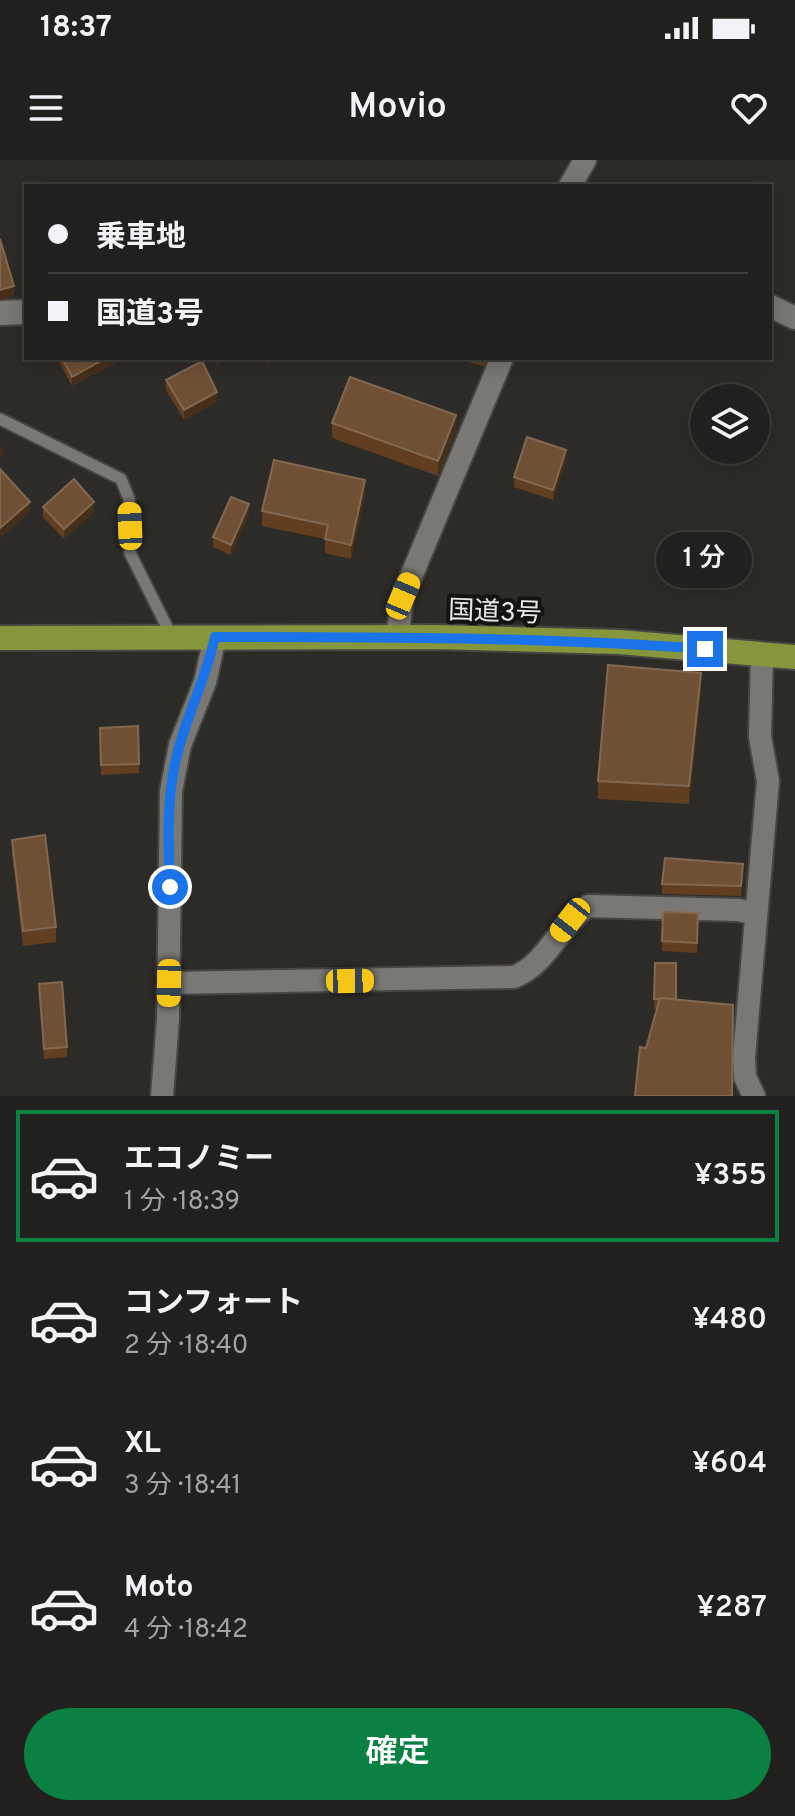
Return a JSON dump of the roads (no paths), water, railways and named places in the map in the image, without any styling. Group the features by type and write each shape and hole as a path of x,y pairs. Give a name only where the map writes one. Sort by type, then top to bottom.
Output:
{"highway":[{"name":"国道3号","path":"0,638 397,637 619,642 795,657"}],"street":[{"path":"571,184 585,160"},
{"path":"772,307 795,318"},
{"path":"0,313 24,312"},
{"path":"397,637 403,596 501,360"},
{"path":"162,1096 169,983 171,791 180,745 205,682 215,637"},
{"path":"754,1096 745,1077 744,1057 768,781 760,737 762,654"},
{"path":"169,983 514,977 529,970 570,920 588,906 739,910 756,914"}],"lane":[{"path":"0,419 121,479 129,499 130,553 172,637"}]}
